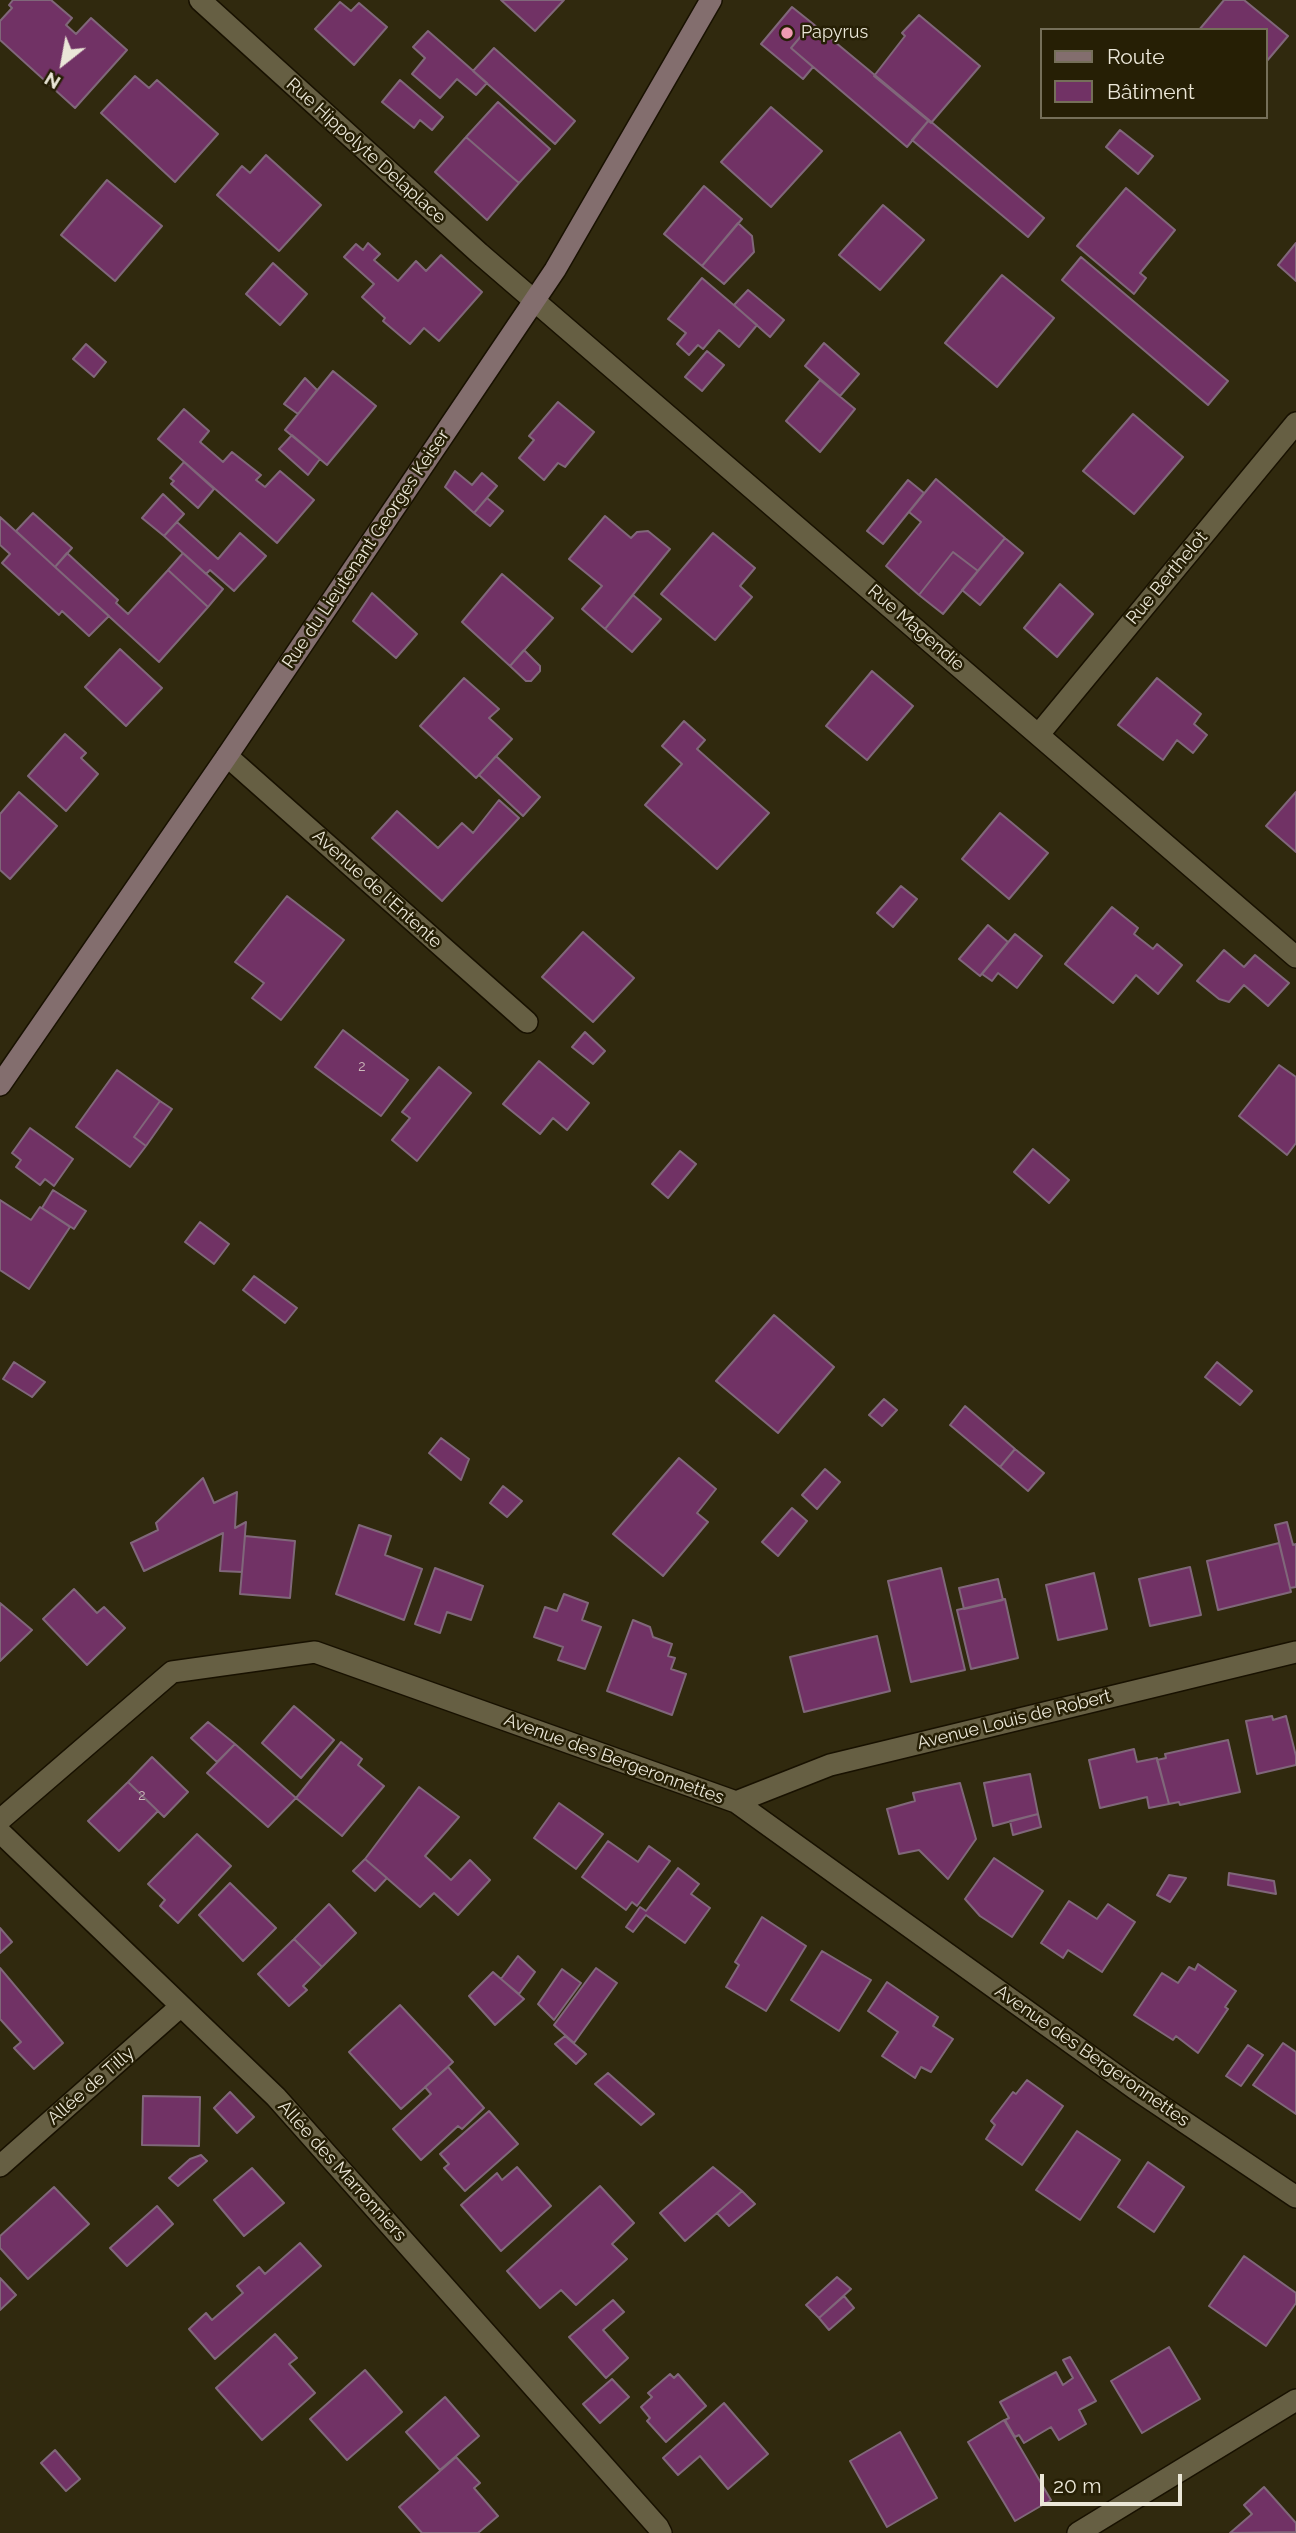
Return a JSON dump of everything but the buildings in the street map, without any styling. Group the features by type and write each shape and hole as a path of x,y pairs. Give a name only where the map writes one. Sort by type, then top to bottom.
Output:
{"street":[{"name":"Rue Hippolyte Delaplace","path":"200,0 478,253 534,300"},
{"name":"Rue du Lieutenant Georges Keiser","path":"0,1085 555,270 711,0"},
{"name":"Rue Magendie","path":"534,300 1296,957"},
{"name":"Rue Berthelot","path":"1039,734 1296,423"},
{"name":"Avenue de l'Entente","path":"227,755 527,1022"},
{"name":"Avenue des Bergeronnettes","path":"0,1820 172,1672 315,1652 736,1802 1134,2088 1296,2197"},
{"name":"Avenue Louis de Robert","path":"736,1802 830,1765 1296,1652"},
{"name":"Allée des Marronniers","path":"0,1832 276,2097 658,2526 661,2533"},
{"name":"Allée de Tilly","path":"0,2166 181,2006"},
{"path":"1078,2533 1296,2400"}],"place":[{"name":"Papyrus","path":"787,33"}]}
